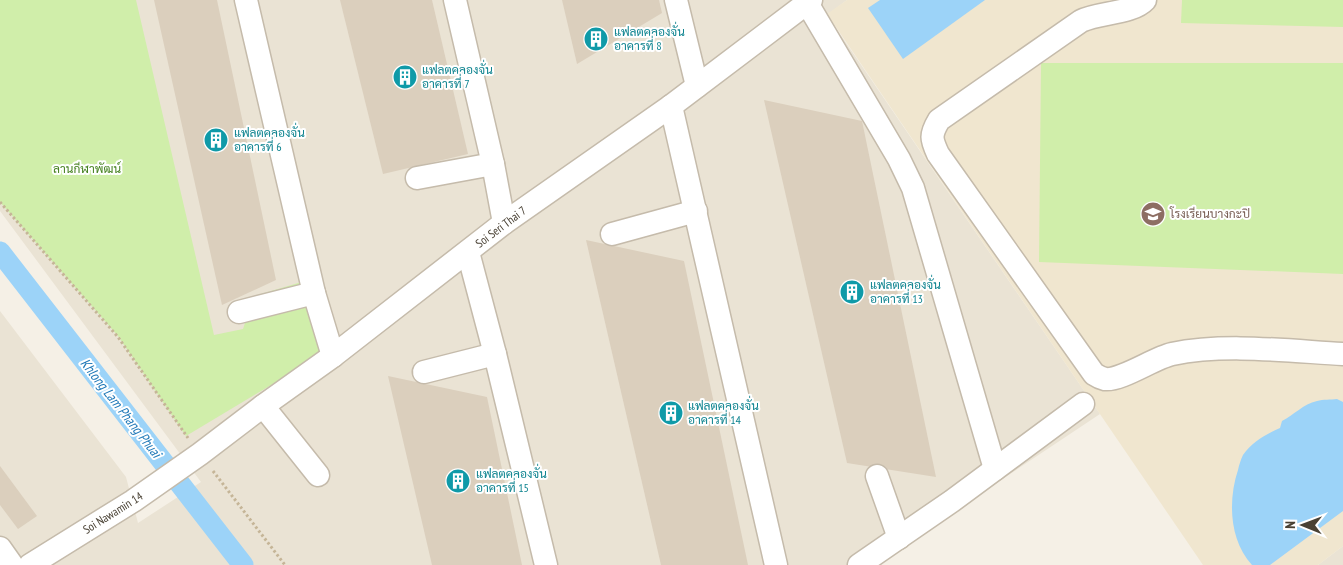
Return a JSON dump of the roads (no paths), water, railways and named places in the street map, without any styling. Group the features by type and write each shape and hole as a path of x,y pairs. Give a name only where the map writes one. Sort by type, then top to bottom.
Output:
{"street":[{"path":"246,0 314,293 333,356"},
{"path":"454,0 493,164 504,223"},
{"path":"676,0 697,86"},
{"path":"1145,0 1130,8 1091,16 1081,21 939,120 932,130 932,141 938,154 1094,374 1104,379 1115,377 1164,356 1189,350 1216,348 1343,354"},
{"path":"809,2 899,159 913,188 995,469"},
{"name":"Soi Seri Thai 7","path":"197,456 333,356 504,223 671,106 809,2"},
{"path":"671,106 776,565"},
{"path":"417,178 493,164"},
{"path":"612,234 696,211"},
{"path":"468,252 495,354 546,565"},
{"path":"239,312 314,293"},
{"path":"424,372 495,354"},
{"path":"859,565 1083,404"},
{"path":"263,406 318,475"},
{"name":"Soi Nawamin 14","path":"30,565 133,501 197,456"},
{"path":"877,476 899,538"},
{"path":"0,548 12,565"}],"water":[{"path":"880,0 985,0 903,59 868,8"},
{"path":"1337,399 1343,402 1343,511 1270,565 1252,565 1244,555 1239,544 1235,532 1232,507 1235,482 1243,455 1255,442 1280,428 1282,421 1303,407 1319,400"}],"waterway":[{"name":"Khlong Lam Phang Phuai","path":"0,252 243,565"}],"place":[{"name":"แฟลตคลองจั่น อาคารที่ 8","path":"596,39"},
{"name":"แฟลตคลองจั่น อาคารที่ 7","path":"405,77"},
{"name":"แฟลตคลองจั่น อาคารที่ 6","path":"216,140"},
{"name":"โรงเรียนบางกะปิ","path":"1153,214"},
{"name":"แฟลตคลองจั่น อาคารที่ 13","path":"852,292"},
{"name":"แฟลตคลองจั่น อาคารที่ 14","path":"671,413"},
{"name":"แฟลตคลองจั่น อาคารที่ 15","path":"458,481"}],"park label":[{"name":"ลานกีฬาพัฒน์","path":"87,169"}]}
